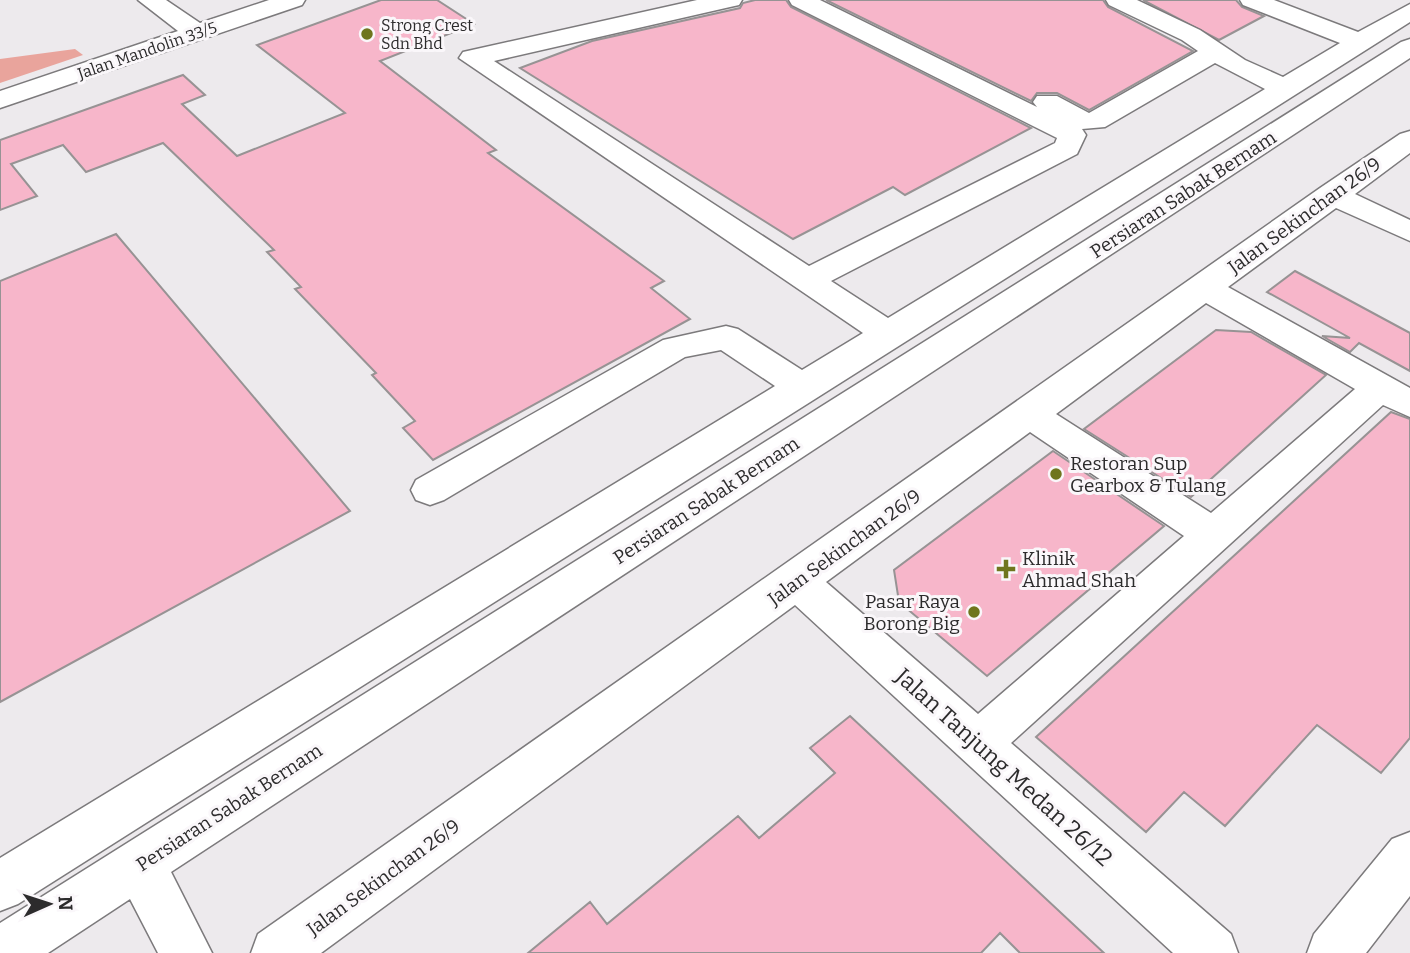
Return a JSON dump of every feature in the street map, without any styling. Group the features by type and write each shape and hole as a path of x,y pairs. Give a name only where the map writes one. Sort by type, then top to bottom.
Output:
{"street":[{"path":"158,5 197,0"},
{"name":"Jalan Mandolin 33/5","path":"0,100 293,0"},
{"path":"730,0 472,58 890,335"},
{"path":"802,0 1072,135 1067,148 807,280"},
{"path":"854,0 1087,122 1095,121 1214,53"},
{"path":"1118,0 1191,35 1214,53 1287,89"},
{"path":"1252,0 1360,42"},
{"path":"158,5 198,33"},
{"name":"Persiaran Sabak Bernam","path":"0,886 1410,11"},
{"name":"Persiaran Sabak Bernam","path":"1,953 1410,47"},
{"name":"Jalan Sekinchan 26/9","path":"277,953 1331,194 1410,140"},
{"path":"1331,194 1410,232"},
{"path":"978,743 1213,535 1395,395 1204,288"},
{"path":"430,490 675,348 726,337 804,388"},
{"path":"1028,414 1213,535"},
{"name":"Jalan Tanjung Medan 26/12","path":"797,581 1212,953"},
{"path":"1333,953 1410,856"},
{"path":"139,864 186,953"}],"shaded area":[{"path":"75,49 83,55 0,83 0,59"}],"building":[{"path":"381,0 437,0 474,24 380,61 496,150 488,153 664,281 651,288 690,319 433,460 403,428 415,421 372,375 376,373 295,289 301,287 267,252 274,250 163,143 86,172 63,145 11,164 37,196 0,210 0,140 183,75 205,95 182,104 237,156 345,113 257,45"},
{"path":"755,0 786,0 791,7 1031,128 905,195 893,187 793,239 520,68 592,41 740,8 743,3"},
{"path":"826,0 1103,0 1108,7 1193,51 1089,110 1057,93 1037,93 1031,101"},
{"path":"1143,0 1236,0 1242,7 1264,16 1219,40"},
{"path":"116,234 350,511 0,702 0,281"},
{"path":"1295,271 1410,333 1410,371 1359,343 1350,352 1322,336 1350,338 1267,292"},
{"path":"1216,330 1251,332 1326,375 1191,497 1084,429"},
{"path":"1391,412 1410,419 1410,738 1381,773 1317,725 1225,826 1184,792 1146,832 1036,737"},
{"path":"1053,451 1164,526 987,676 899,602 894,570"},
{"path":"850,716 1104,953 1020,953 1000,933 981,953 528,953 590,902 607,924 738,816 759,838 835,773 810,748"}],"place":[{"name":"Strong Crest Sdn Bhd","path":"367,34"},
{"name":"Restoran Sup Gearbox & Tulang","path":"1056,474"},
{"name":"Klinik Ahmad Shah","path":"1006,569"},
{"name":"Pasar Raya Borong Big","path":"974,612"}]}
